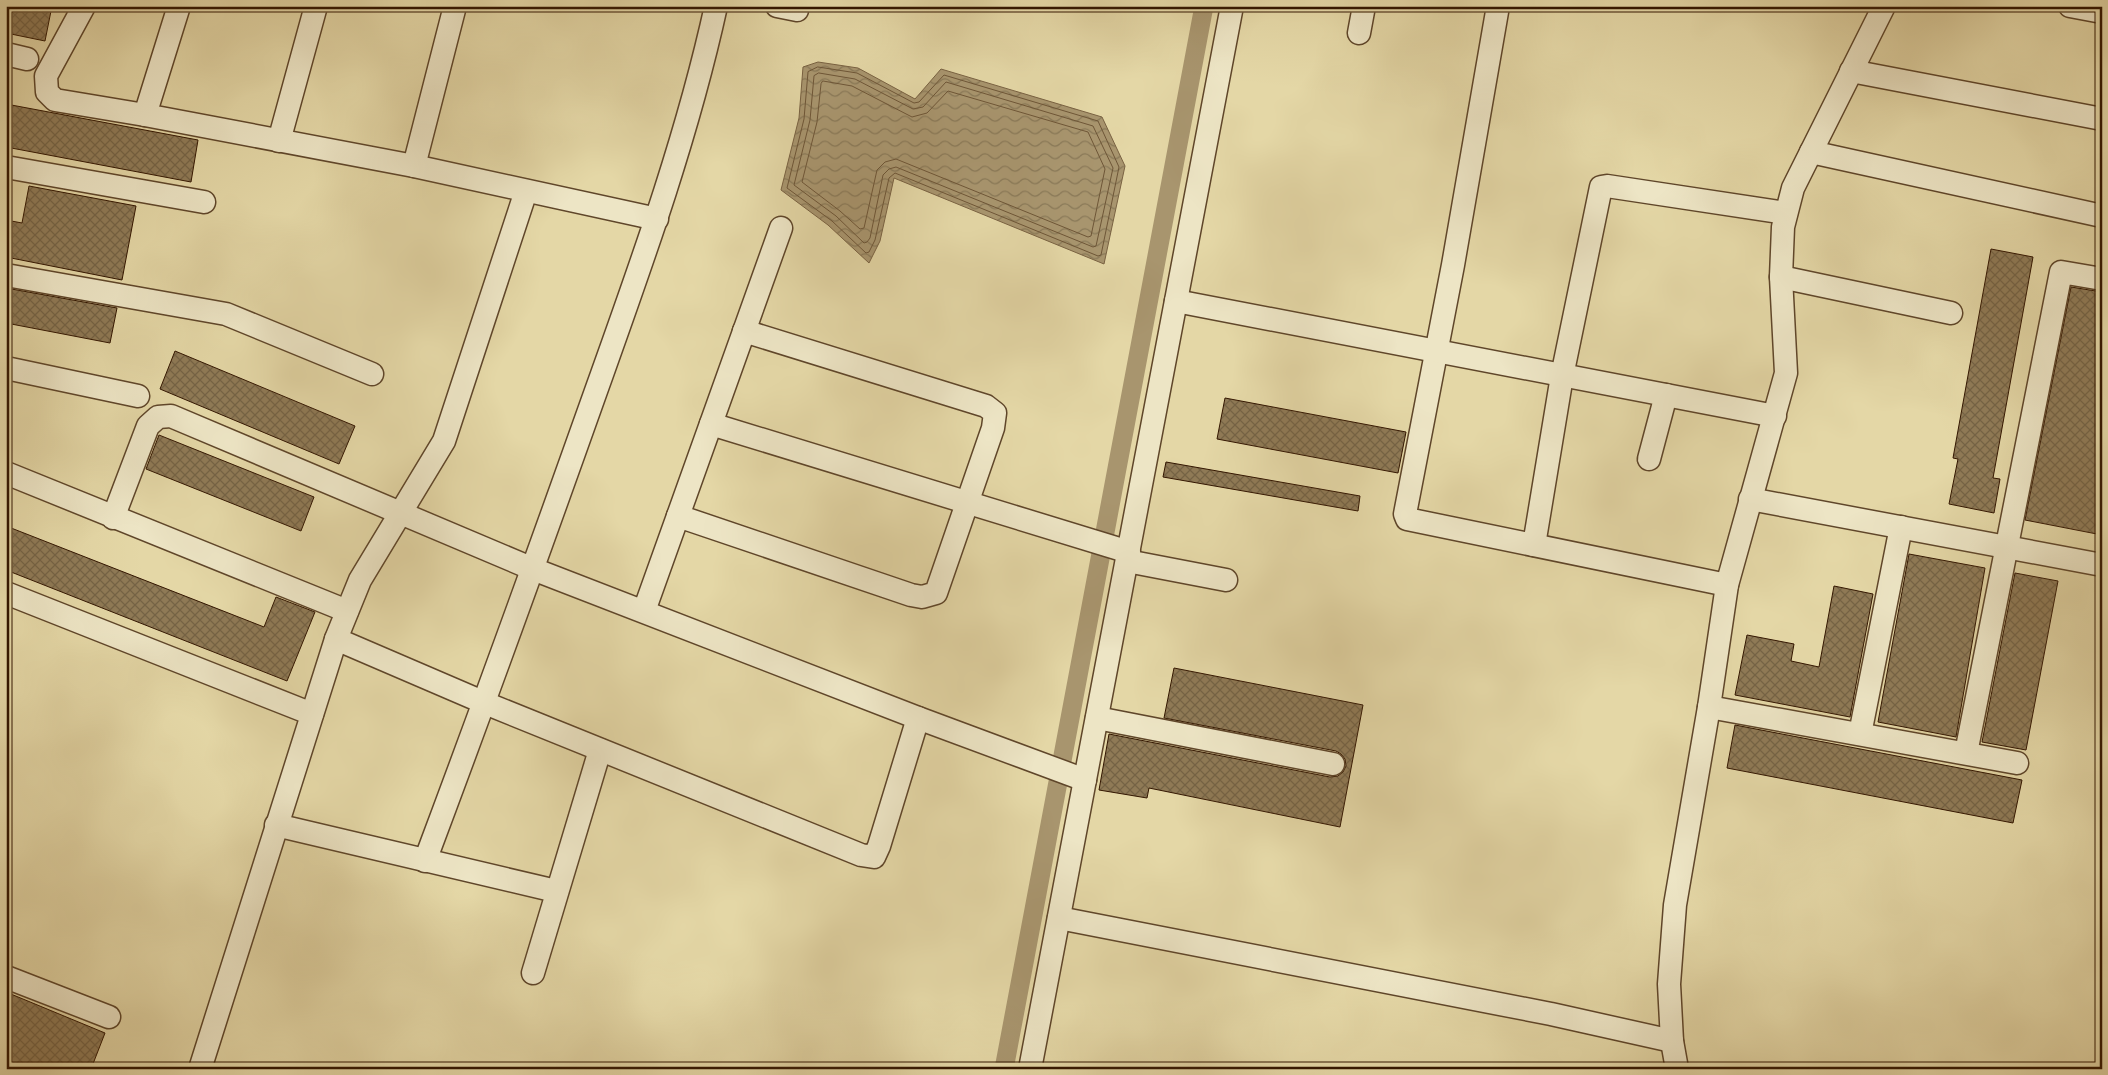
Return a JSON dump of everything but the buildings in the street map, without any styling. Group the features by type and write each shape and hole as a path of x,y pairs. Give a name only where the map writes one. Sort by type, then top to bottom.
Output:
{"street":[{"path":"84,6 46,76 47,92 55,100 145,115 414,166 657,219"},
{"path":"145,115 179,6"},
{"path":"279,141 316,6"},
{"path":"414,166 455,6"},
{"path":"425,861 485,703 657,219 701,71 716,6"},
{"path":"1030,1069 1059,918 1070,775 1097,718 1124,554 1176,301 1232,6"},
{"path":"1359,33 1364,6"},
{"path":"1498,6 1437,352 1405,514 1407,519 1727,585"},
{"path":"1676,1069 1672,1041 1669,984 1675,905 1709,707 1727,585 1786,373 1781,277 1783,227 1793,188 1884,6"},
{"path":"2070,6 2102,12"},
{"path":"1850,71 2102,119"},
{"path":"1811,152 2102,216"},
{"path":"6,167 204,202"},
{"path":"1534,545 1562,376 1601,187 1607,186 1786,212"},
{"path":"200,1069 336,639 360,580 444,441 526,191"},
{"path":"644,611 781,228"},
{"path":"1966,753 2061,272 2102,279"},
{"path":"6,275 226,314 372,374"},
{"path":"1781,277 1951,313"},
{"path":"1176,301 1775,416"},
{"path":"678,516 922,598 936,593 968,504 993,428 994,413 990,409 977,403 744,331"},
{"path":"6,368 138,396"},
{"path":"1648,459 1666,395"},
{"path":"113,518 148,426 158,417 171,416 533,569 1070,775"},
{"path":"711,424 1084,539 1124,554 1226,580"},
{"path":"6,473 113,518 347,611"},
{"path":"1750,499 2102,565"},
{"path":"1860,734 1901,527"},
{"path":"6,593 312,714"},
{"path":"336,639 600,750 860,855 874,857 918,718"},
{"path":"1709,707 2017,763"},
{"path":"1097,718 1333,764"},
{"path":"534,973 556,891 600,750"},
{"path":"276,826 556,891"},
{"path":"1059,918 1551,1014 1672,1041"},
{"path":"6,977 109,1017"}],"water":[{"path":"818,62 858,68 915,99 941,69 1102,117 1125,166 1104,264 894,178 880,241 869,263 828,225 781,190 799,118 803,67"}],"waterway":[{"path":"1004,1069 1204,6"}]}
